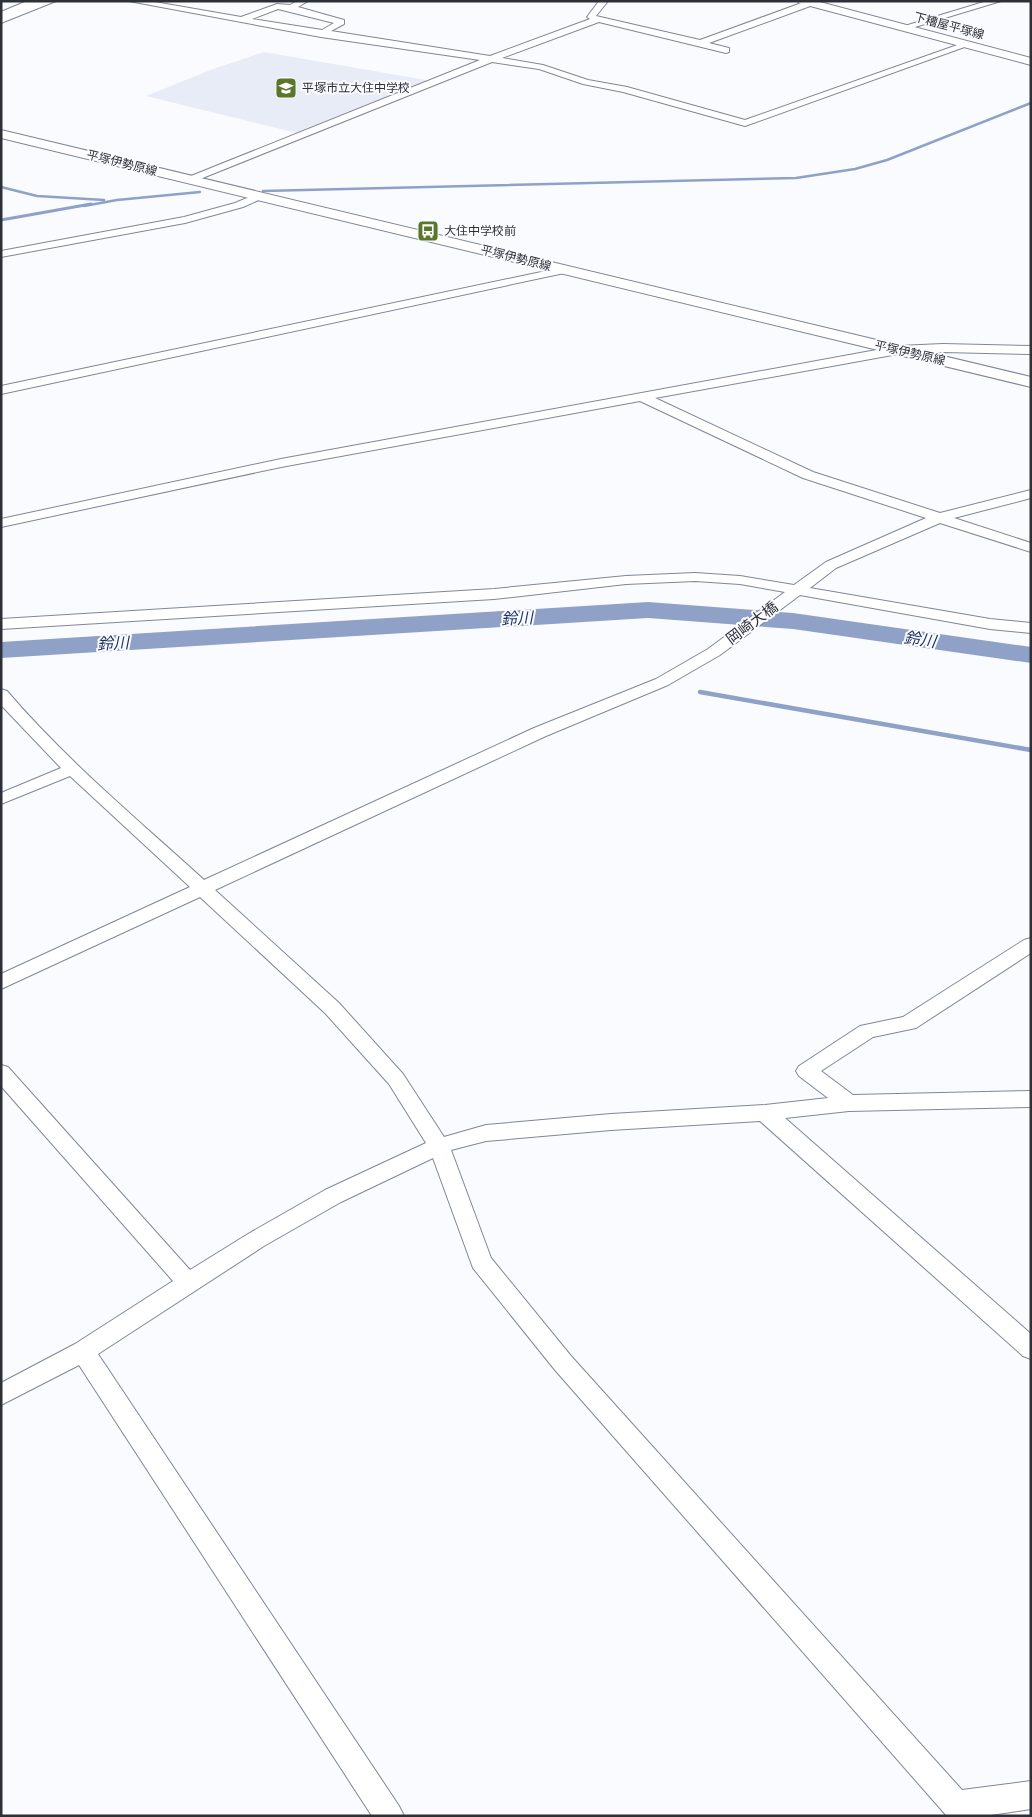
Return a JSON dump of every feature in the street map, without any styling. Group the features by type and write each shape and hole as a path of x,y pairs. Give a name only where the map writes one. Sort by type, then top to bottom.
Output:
{"highway":[{"path":"1,11 27,1"},
{"path":"1,16 38,1"}],"main road":[{"path":"1,6 13,1"},
{"path":"1,20 51,1"},
{"name":"下糟屋平塚線","path":"807,2 1031,62"},
{"path":"1,130 73,150"},
{"name":"平塚伊勢原線","path":"1,134 1031,382"},
{"path":"1,139 73,150"}],"street":[{"path":"290,8 304,1"},
{"path":"604,1 591,16 726,50"},
{"path":"902,28 997,1"},
{"path":"131,2 321,34 540,67 572,78 624,89 745,123 966,45"},
{"path":"701,43 807,2"},
{"path":"242,20 277,6 341,22 321,34"},
{"path":"190,180 487,60 598,19"},
{"path":"1,254 185,220 239,205 259,196"},
{"path":"1,390 565,270"},
{"path":"1,523 281,463 898,350 943,348 1031,350"},
{"path":"642,397 808,475 1031,548"},
{"path":"791,594 831,565 890,538 939,518 1031,494"},
{"path":"1,624 494,594 616,580 695,577 740,580 791,594 990,624 1031,628"},
{"name":"岡崎大橋","path":"719,648 791,594"},
{"path":"1,982 540,732 662,682 719,648"},
{"path":"1,694 23,720 72,769 204,888 332,1008 396,1079 439,1146 480,1262 563,1363 961,1810 1031,1795"},
{"path":"1,799 72,769"},
{"path":"849,1103 806,1071 867,1031 909,1023 1031,944"},
{"path":"3,1077 188,1283"},
{"path":"1,1395 83,1351 256,1240 333,1196 439,1146 486,1133 611,1122 766,1113 849,1103 1031,1099"},
{"path":"766,1113 1031,1349"},
{"path":"83,1351 389,1816"}],"shaded area":[{"name":"平塚市立大住中学校","path":"264,52 426,81 297,133 146,96 213,69"}],"waterway":[{"path":"263,191 796,178 855,169 887,160 1031,103"},
{"path":"1,187 37,196 104,200"},
{"path":"84,206 117,200 200,192"},
{"path":"1,220 91,204"},
{"name":"鈴川","path":"1,650 648,610 793,621 1031,655"},
{"path":"700,692 1031,750"}],"place":[{"name":"平塚市立大住中学校","path":"286,88"},
{"name":"大住中学校前","path":"428,231"}]}
